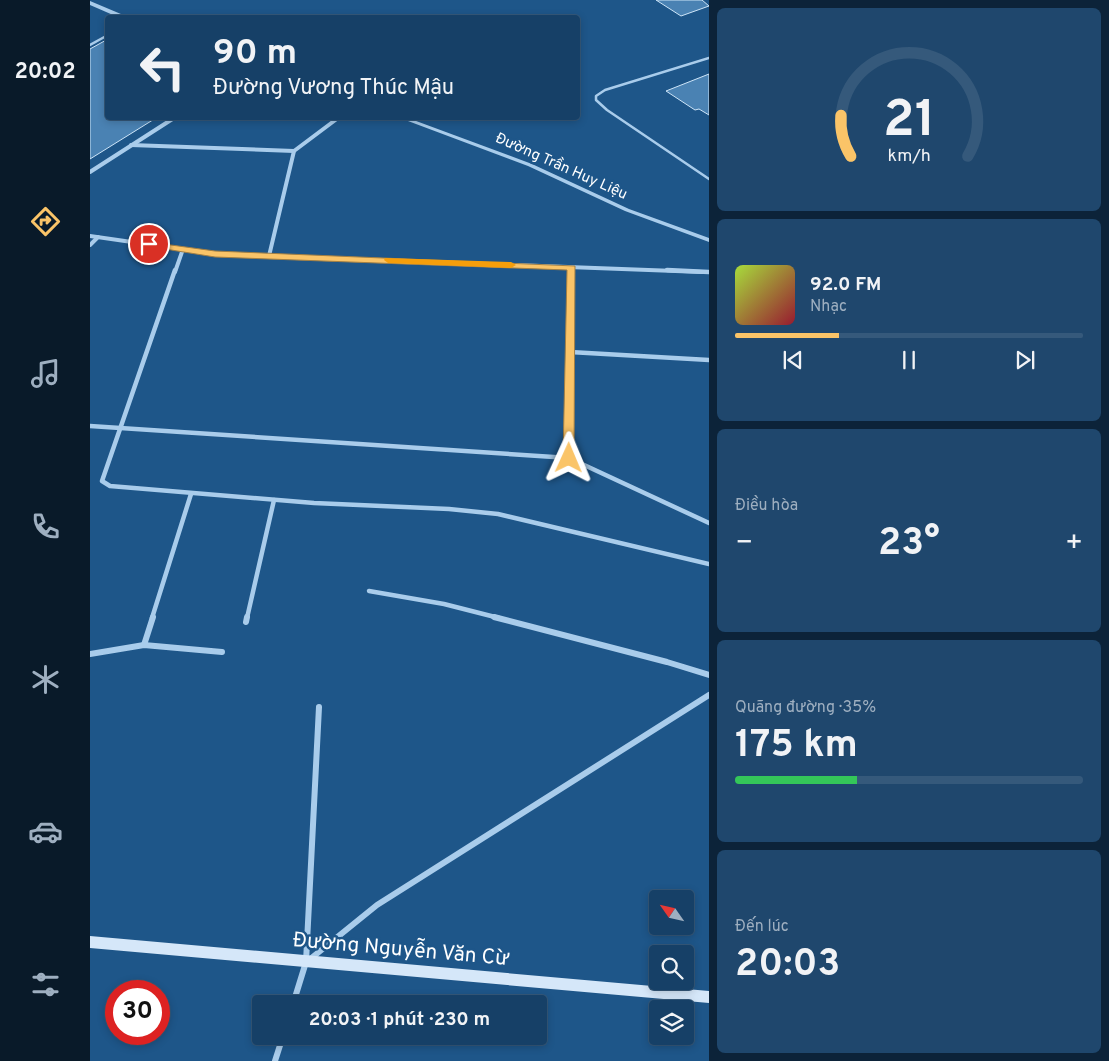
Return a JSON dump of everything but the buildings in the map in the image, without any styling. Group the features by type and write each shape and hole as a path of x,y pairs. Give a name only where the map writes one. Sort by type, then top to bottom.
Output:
{"main road":[{"name":"Đường Nguyễn Văn Cừ","path":"90,942 709,998"}],"street":[{"path":"90,3 119,15"},
{"path":"90,172 171,120"},
{"path":"131,145 294,151 335,120"},
{"name":"Đường Trần Huy Liệu","path":"408,120 530,165 627,210 709,240"},
{"path":"269,256 294,151"},
{"path":"90,236 215,254 709,272"},
{"path":"90,245 98,237"},
{"path":"183,250 102,481 104,484 191,494 449,509 498,514 709,564"},
{"path":"569,458 572,268"},
{"path":"570,352 709,360"},
{"path":"90,426 569,458 709,523"},
{"path":"144,645 191,494"},
{"path":"246,622 274,500"},
{"path":"369,591 444,604 667,662 709,675"},
{"path":"90,654 144,645 222,652"},
{"path":"306,962 377,905 709,695"},
{"path":"296,995 306,962 319,707"},
{"path":"275,1061 280,1045"}],"lane":[{"path":"90,46 105,37"},
{"path":"709,58 605,90 596,96 596,100 607,110 709,179"}],"slow traffic":[{"path":"388,260 511,265"}],"route":[{"path":"149,244 215,254 572,268 569,458"}]}
